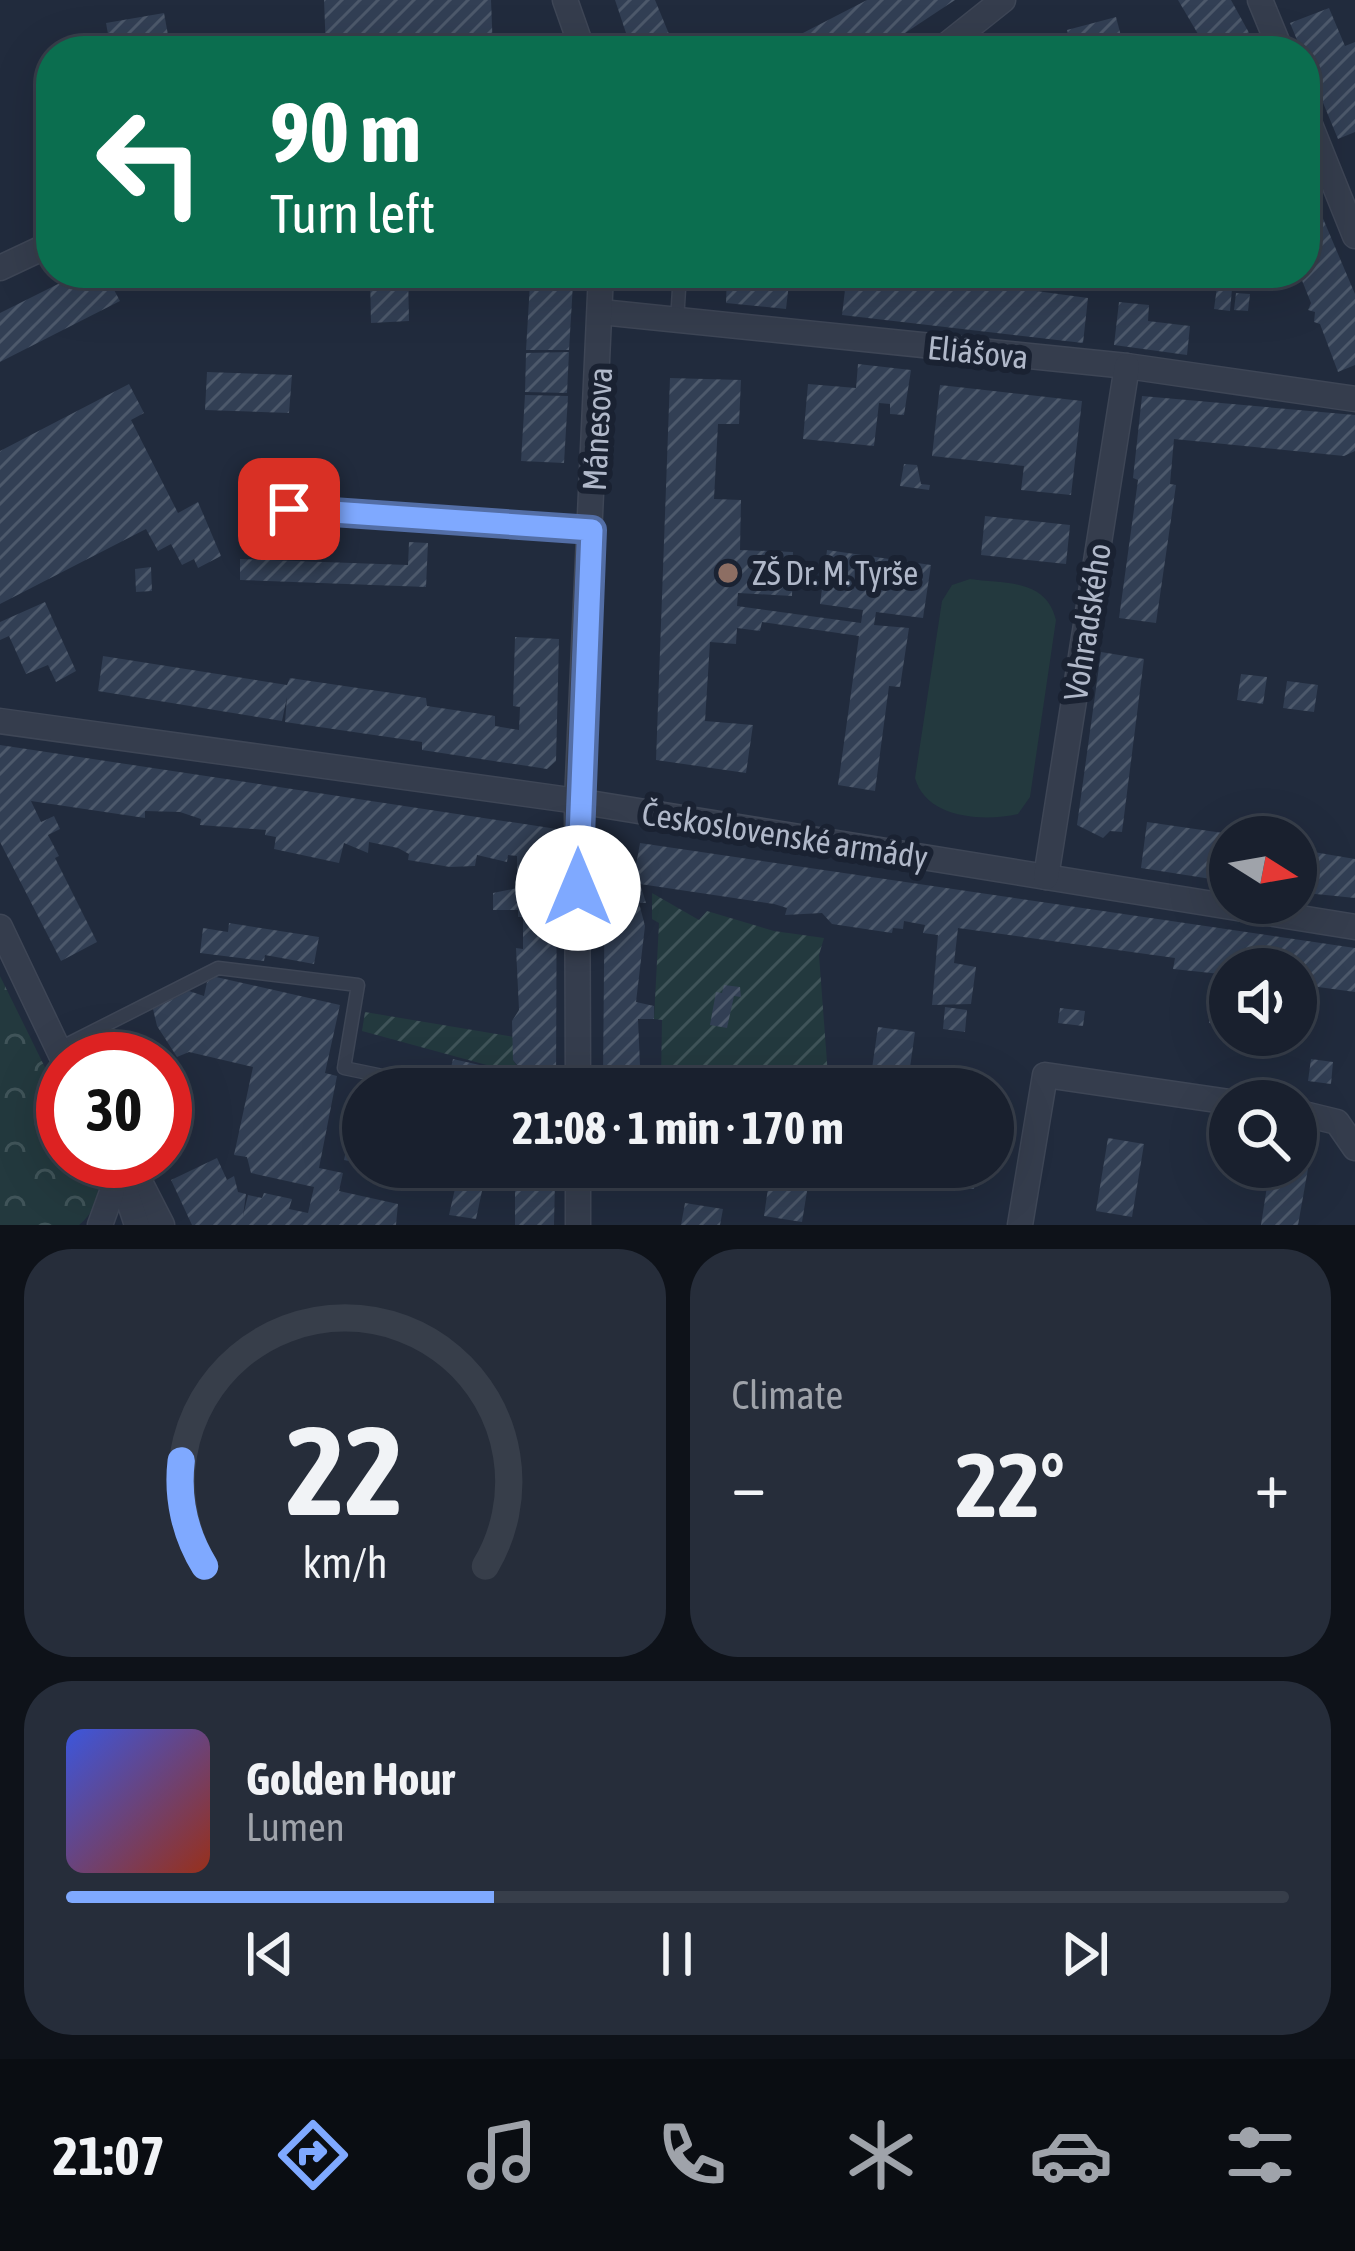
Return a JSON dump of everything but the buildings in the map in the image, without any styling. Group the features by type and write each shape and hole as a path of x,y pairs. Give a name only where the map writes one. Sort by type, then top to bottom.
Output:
{"street":[{"path":"565,0 578,36"},
{"path":"958,36 1003,0"},
{"path":"1260,0 1275,36"},
{"path":"1320,139 1345,183 1355,236"},
{"path":"0,268 36,251"},
{"name":"Mánesova","path":"578,1068 577,801 601,288"},
{"name":"Eliášova","path":"601,313 1127,366 1355,398"},
{"name":"Vohradského","path":"1046,878 1127,366"},
{"name":"Československé armády","path":"0,722 577,801 1355,926"},
{"path":"0,927 50,1032"},
{"path":"1020,1225 1045,1075 1209,1099"},
{"path":"1317,1117 1337,1122 1355,1148"},
{"path":"100,1225 112,1188"},
{"path":"128,1188 137,1225"},
{"path":"143,1188 162,1225"},
{"path":"578,1188 578,1225"}],"lane":[{"path":"677,322 679,288"},
{"path":"289,509 592,530"},
{"path":"101,1032 218,968 358,985 344,1068"}],"green space":[{"path":"970,579 1034,590 1044,597 1056,620 1030,797 1018,814 957,814 931,802 915,778 942,601 952,585"},
{"path":"652,893 699,920 707,911 774,931 824,938 819,955 827,1068 661,1068 662,1020 654,1019 659,923 652,919"},
{"path":"0,976 36,1049 36,1188 98,1188 95,1203 79,1225 0,1225"},
{"path":"365,1012 514,1037 513,1060 518,1068 494,1068 362,1031"}],"place":[{"name":"ZŠ Dr. M. Tyrše","path":"728,573"}],"route":[{"path":"289,509 592,530 577,801 578,888"}]}
